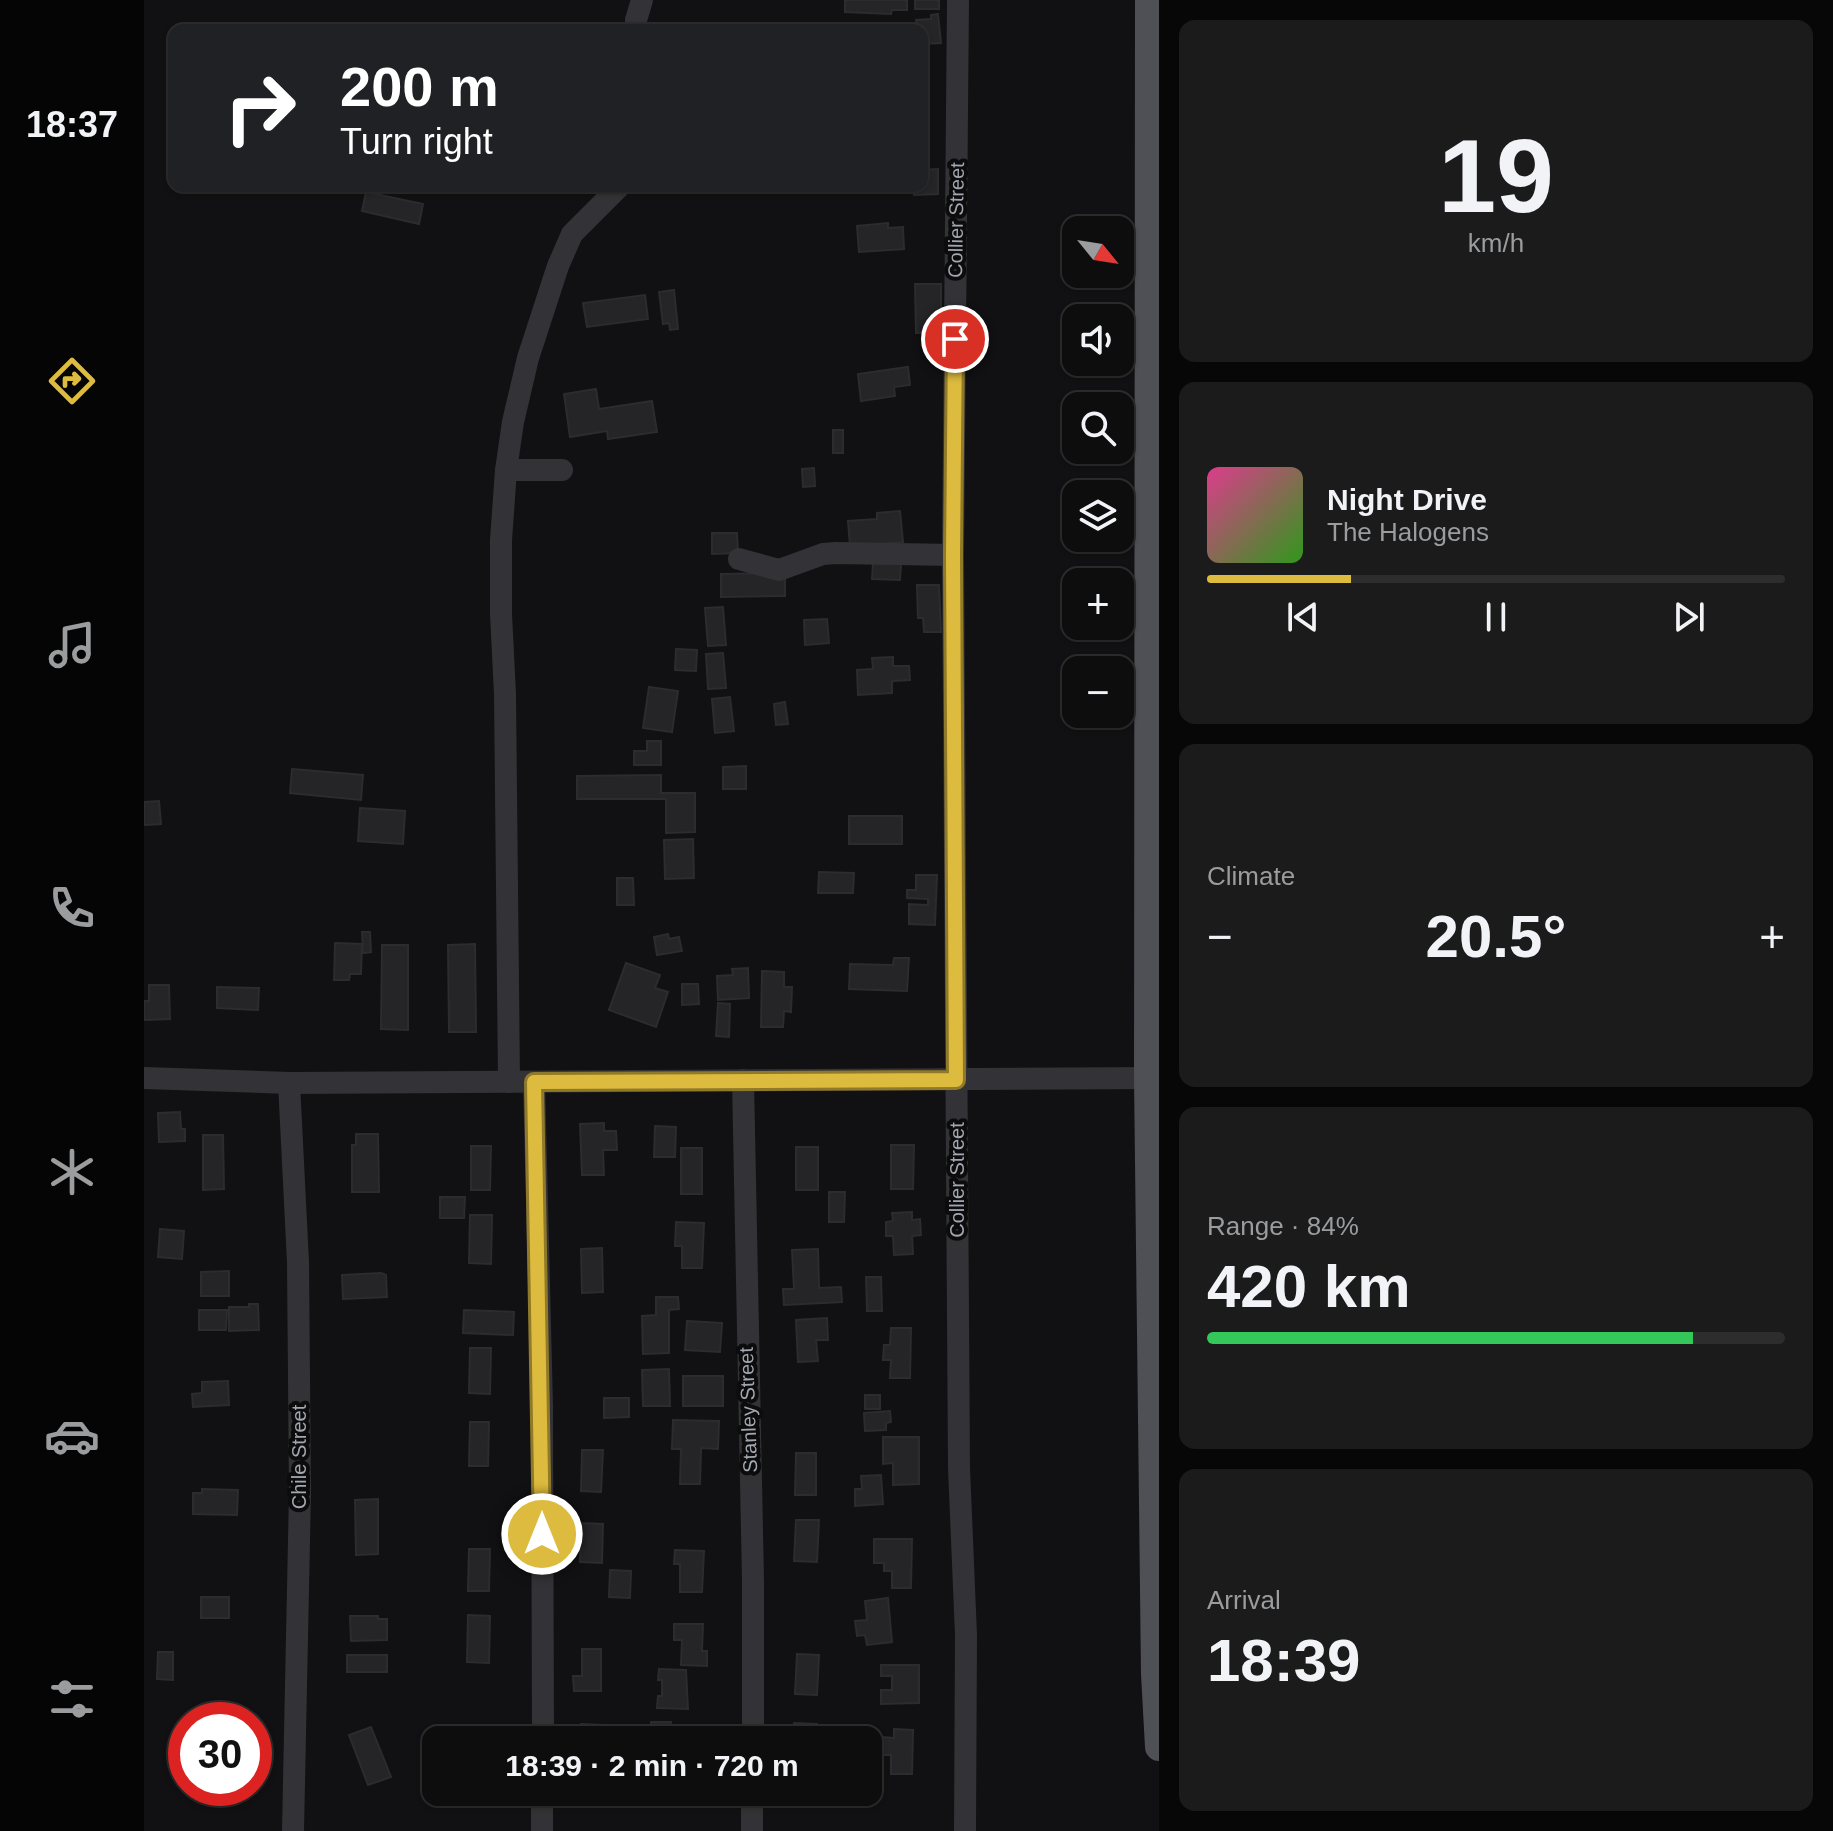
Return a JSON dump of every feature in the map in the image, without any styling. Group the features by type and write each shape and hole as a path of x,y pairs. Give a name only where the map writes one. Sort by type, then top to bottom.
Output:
{"main road":[{"path":"1149,0 1155,313 1154,1078 1159,1747"}],"street":[{"path":"636,24 642,0"},
{"name":"Collier Street","path":"958,0 953,555 959,1468 966,1635 965,1831"},
{"path":"509,1082 505,694 501,614 501,540 506,470 528,358 558,266 572,234 614,192"},
{"path":"506,470 562,470"},
{"path":"739,559 779,570 823,554 953,555"},
{"path":"144,1078 289,1083 1154,1078"},
{"name":"Stanley Street","path":"743,1080 753,1726"},
{"path":"534,1082 542,1406 543,1726"},
{"name":"Chile Street","path":"289,1083 298,1262 300,1492 293,1831"},
{"path":"542,1806 542,1831"},
{"path":"752,1806 752,1831"}],"building":[{"path":"845,0 907,0 907,10 892,10 891,14 845,12"},
{"path":"915,0 939,0 939,9 915,9"},
{"path":"938,14 941,43 928,44 928,24 916,24 916,20 931,19 931,15"},
{"path":"938,169 938,194 914,195 914,192 928,192 928,170"},
{"path":"366,192 423,204 419,224 362,211"},
{"path":"888,223 888,228 903,227 904,249 859,252 857,226"},
{"path":"915,284 941,284 941,332 916,333"},
{"path":"674,290 678,329 670,330 669,323 663,324 659,292"},
{"path":"645,295 648,319 587,327 583,303"},
{"path":"908,367 910,385 894,387 895,396 861,401 858,374"},
{"path":"596,389 599,409 652,401 657,432 608,439 607,431 570,437 564,394"},
{"path":"833,430 843,430 843,453 833,453"},
{"path":"814,468 815,486 803,487 802,469"},
{"path":"900,511 903,542 850,546 848,521 877,519 877,513"},
{"path":"712,533 737,533 738,553 712,554"},
{"path":"873,563 901,564 900,580 872,579"},
{"path":"785,573 785,596 721,597 721,574"},
{"path":"917,585 939,585 941,632 924,632 923,618 918,618"},
{"path":"723,607 726,645 708,646 705,608"},
{"path":"827,619 829,643 805,645 804,620"},
{"path":"676,649 697,650 696,671 675,670"},
{"path":"723,653 726,688 708,689 706,654"},
{"path":"893,657 893,666 909,666 910,680 892,681 892,693 858,695 857,670 873,669 872,658"},
{"path":"649,687 678,691 672,732 643,728"},
{"path":"730,697 734,731 715,733 712,699"},
{"path":"785,702 788,724 776,725 774,704"},
{"path":"647,741 661,741 661,765 634,765 634,751 647,751"},
{"path":"746,766 746,789 723,789 723,767"},
{"path":"292,769 363,775 361,800 290,793"},
{"path":"661,775 661,793 695,793 695,832 666,833 666,799 577,799 577,776"},
{"path":"159,801 161,824 144,825 144,802"},
{"path":"360,808 405,811 403,844 358,841"},
{"path":"849,816 902,816 902,844 849,844"},
{"path":"693,839 694,878 665,879 664,840"},
{"path":"819,872 854,873 853,893 818,893"},
{"path":"916,875 937,875 935,925 909,924 909,904 928,905 928,899 907,898 907,890 916,890"},
{"path":"617,878 633,878 634,905 617,905"},
{"path":"362,932 370,932 371,952 363,953"},
{"path":"668,934 669,939 679,937 682,951 657,955 654,937"},
{"path":"335,943 362,944 361,974 350,974 349,980 334,980"},
{"path":"475,944 476,1032 449,1032 448,945"},
{"path":"382,945 408,945 408,1030 381,1029"},
{"path":"894,958 909,958 907,991 849,989 850,964 893,965"},
{"path":"626,963 660,975 655,988 668,992 656,1027 609,1010"},
{"path":"748,968 749,998 718,1000 717,976 733,975 732,969"},
{"path":"762,971 784,972 784,987 792,987 791,1012 784,1011 783,1027 761,1027"},
{"path":"682,984 698,984 699,1004 682,1005"},
{"path":"149,985 169,985 170,1019 144,1020 144,1001 149,1001"},
{"path":"217,987 259,988 258,1010 217,1008"},
{"path":"718,1003 730,1004 729,1037 716,1036"},
{"path":"180,1112 185,1141 159,1142 158,1113"},
{"path":"604,1123 604,1131 616,1131 617,1150 603,1150 604,1175 582,1175 580,1124"},
{"path":"655,1126 676,1127 675,1157 654,1157"},
{"path":"356,1134 378,1134 379,1192 352,1192 352,1145 356,1145"},
{"path":"203,1135 223,1135 224,1189 203,1190"},
{"path":"891,1145 914,1145 913,1189 891,1189"},
{"path":"471,1146 491,1146 490,1190 471,1190"},
{"path":"796,1147 818,1147 818,1190 796,1190"},
{"path":"681,1148 702,1148 702,1194 681,1194"},
{"path":"829,1192 845,1192 844,1222 829,1222"},
{"path":"440,1197 465,1197 464,1218 440,1218"},
{"path":"912,1212 912,1220 920,1219 921,1235 912,1236 913,1254 894,1255 893,1236 886,1236 886,1222 893,1221 892,1213"},
{"path":"470,1215 492,1215 491,1264 469,1263"},
{"path":"676,1222 704,1223 702,1268 682,1268 682,1246 675,1246"},
{"path":"160,1229 184,1231 182,1259 158,1257"},
{"path":"602,1248 603,1292 582,1293 581,1249"},
{"path":"818,1249 819,1288 841,1287 842,1302 784,1305 783,1289 794,1289 792,1250"},
{"path":"229,1271 229,1296 201,1296 201,1272"},
{"path":"342,1275 386,1275 387,1297 343,1299"},
{"path":"866,1277 881,1277 882,1311 867,1311"},
{"path":"656,1297 678,1297 679,1309 669,1310 669,1353 643,1354 642,1316 656,1315"},
{"path":"249,1304 258,1304 259,1330 229,1331 229,1307 249,1307"},
{"path":"199,1310 227,1310 226,1330 199,1330"},
{"path":"464,1310 514,1312 513,1335 463,1333"},
{"path":"827,1318 828,1340 816,1340 818,1361 798,1362 796,1320"},
{"path":"687,1321 722,1323 720,1352 685,1350"},
{"path":"891,1328 911,1328 910,1378 890,1378 891,1360 883,1360 884,1345 890,1345"},
{"path":"470,1348 491,1348 490,1394 469,1393"},
{"path":"669,1369 670,1406 643,1406 642,1370"},
{"path":"683,1376 723,1376 723,1406 683,1406"},
{"path":"228,1381 229,1405 193,1407 192,1394 202,1393 202,1382"},
{"path":"865,1395 880,1395 880,1409 865,1409"},
{"path":"604,1398 629,1398 629,1417 604,1418"},
{"path":"890,1411 891,1422 886,1423 886,1430 865,1431 864,1413"},
{"path":"673,1420 719,1421 718,1449 701,1448 700,1484 680,1484 681,1449 672,1449"},
{"path":"470,1422 489,1422 488,1466 469,1466"},
{"path":"883,1437 919,1437 919,1484 893,1485 893,1463 883,1464"},
{"path":"582,1450 603,1450 601,1492 581,1491"},
{"path":"796,1453 816,1453 816,1495 795,1495"},
{"path":"881,1475 883,1504 855,1506 855,1489 862,1489 861,1476"},
{"path":"202,1489 238,1490 237,1515 193,1514 193,1493 202,1493"},
{"path":"378,1499 378,1554 356,1555 355,1500"},
{"path":"796,1520 819,1520 817,1562 794,1561"},
{"path":"581,1523 603,1524 602,1563 580,1562"},
{"path":"874,1539 912,1539 911,1588 892,1588 892,1571 884,1571 884,1563 874,1563"},
{"path":"469,1549 490,1549 489,1591 468,1591"},
{"path":"675,1550 704,1551 702,1592 680,1592 680,1564 674,1564"},
{"path":"610,1570 631,1571 630,1598 609,1597"},
{"path":"201,1597 229,1597 229,1618 201,1618"},
{"path":"888,1598 892,1642 867,1645 865,1635 857,1636 855,1621 867,1620 865,1601"},
{"path":"468,1615 490,1616 489,1663 467,1662"},
{"path":"350,1616 387,1619 387,1640 351,1641"},
{"path":"674,1624 703,1624 702,1651 707,1651 707,1666 681,1665 682,1640 674,1640"},
{"path":"582,1649 601,1649 601,1691 574,1691 573,1676 582,1676"},
{"path":"158,1652 173,1652 173,1680 157,1679"},
{"path":"797,1654 819,1655 817,1695 795,1694"},
{"path":"347,1655 387,1655 387,1672 347,1672"},
{"path":"881,1665 919,1665 919,1703 881,1704 881,1690 892,1690 892,1676 881,1676"},
{"path":"659,1669 686,1670 688,1709 657,1708 658,1696 662,1696"},
{"path":"651,1722 671,1722 671,1726 651,1726"},
{"path":"794,1723 817,1724 817,1726 794,1726"},
{"path":"371,1727 391,1777 368,1785 349,1735"},
{"path":"894,1729 913,1730 912,1774 891,1774 891,1755 883,1755 883,1737 894,1738"}],"route":[{"path":"542,1534 534,1082 956,1080 955,339"}]}
